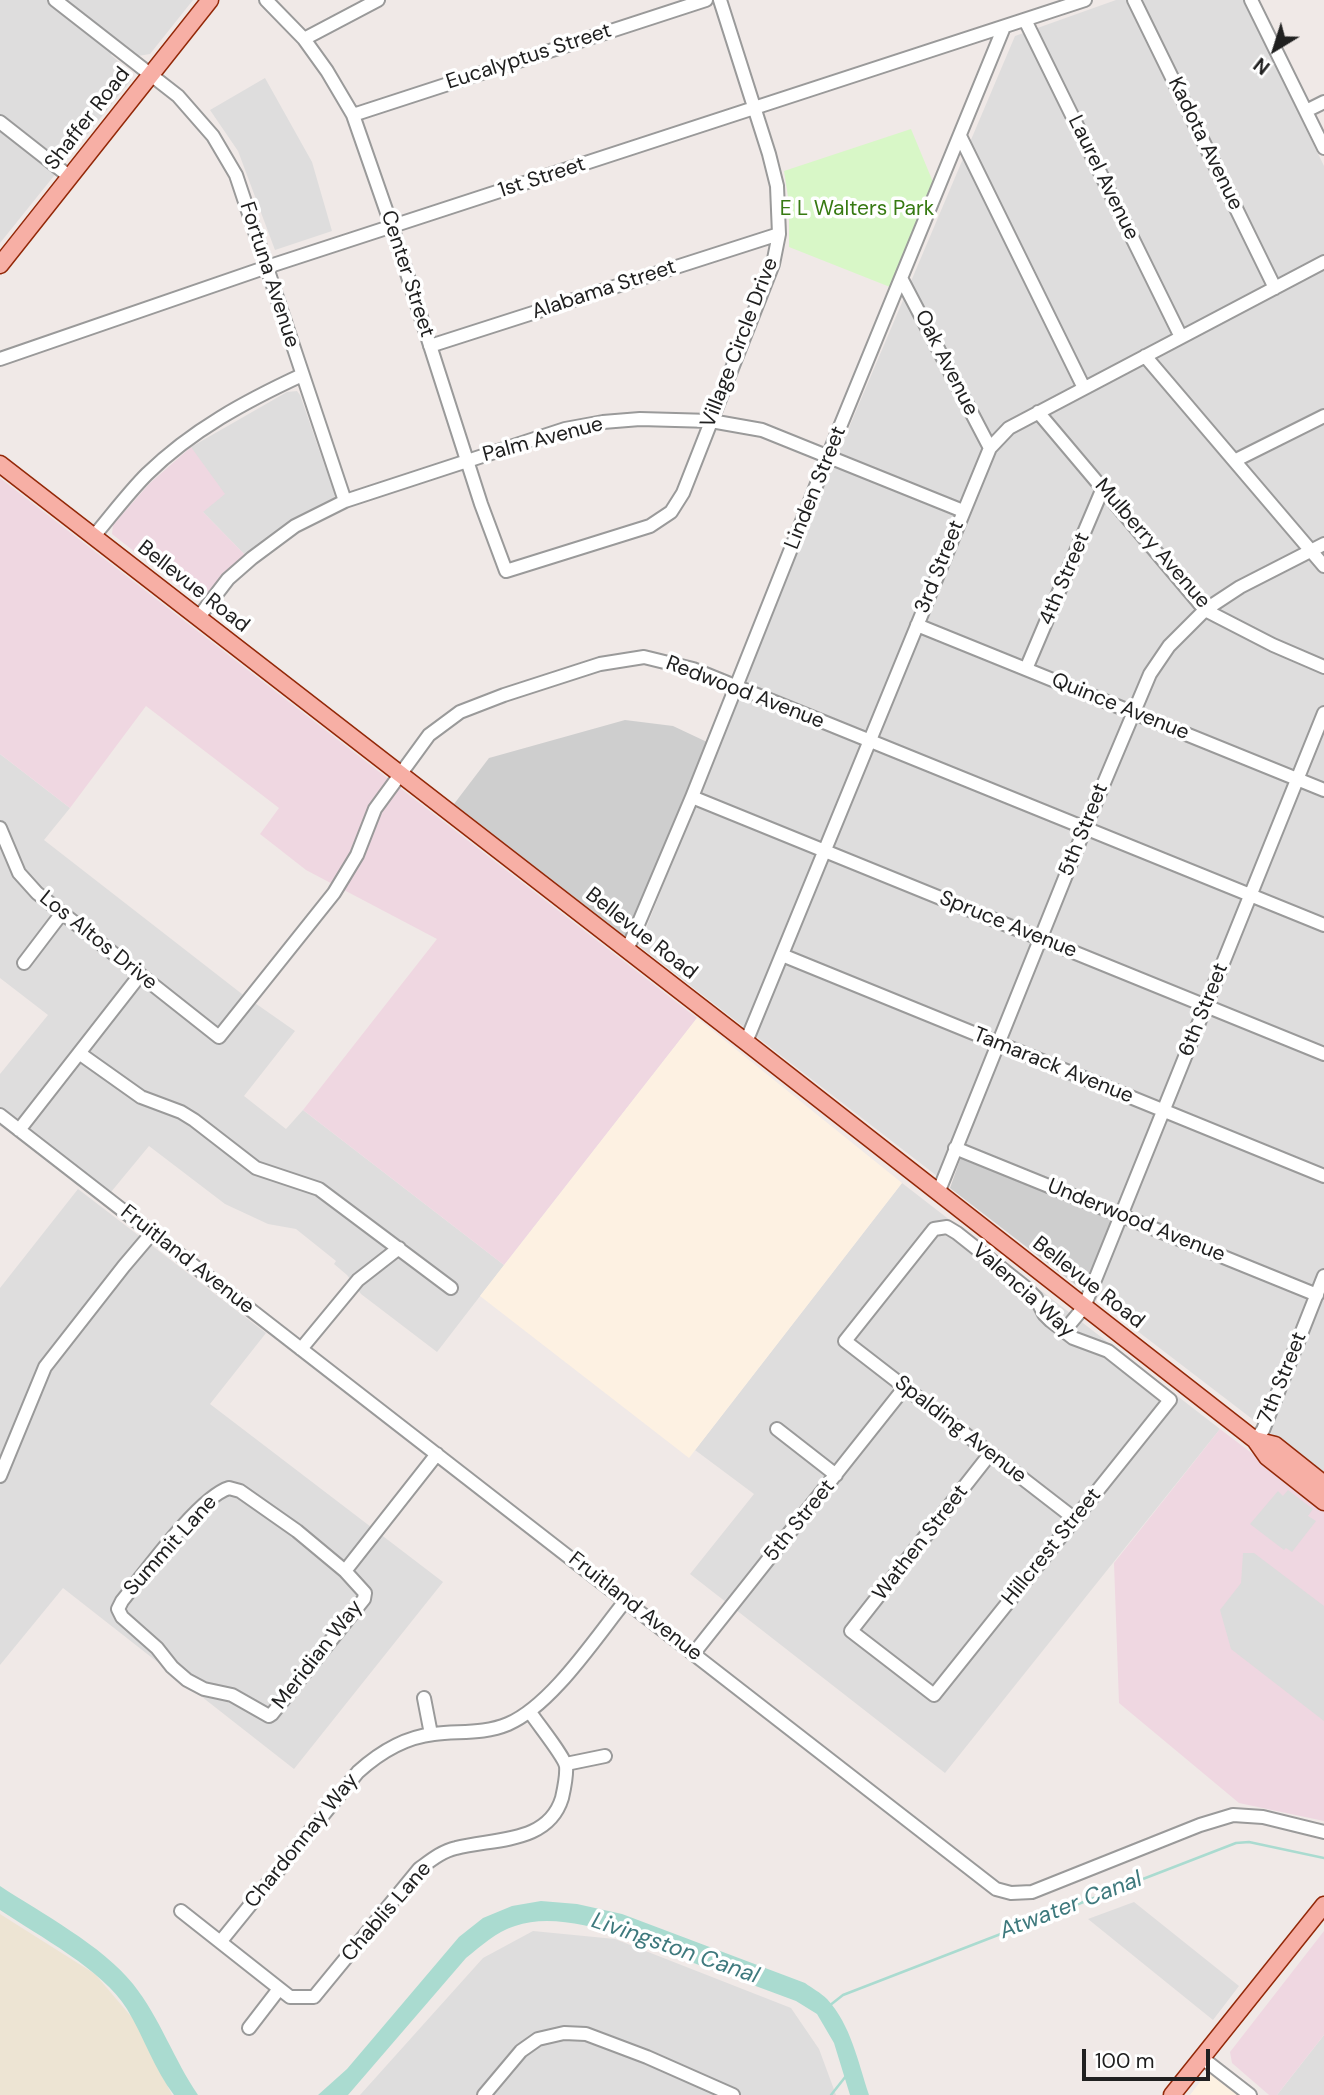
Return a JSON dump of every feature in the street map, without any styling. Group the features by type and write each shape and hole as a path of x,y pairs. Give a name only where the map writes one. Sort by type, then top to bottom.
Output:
{"main road":[{"name":"Shaffer Road","path":"0,265 210,0"},
{"name":"Bellevue Road","path":"0,464 1255,1440 1267,1457 1324,1502"},
{"name":"Bellevue Road","path":"1255,1440 1275,1445 1324,1484"},
{"path":"1171,2095 1324,1905"}],"street":[{"name":"Fortuna Avenue","path":"55,0 178,96 213,136 236,175 345,501"},
{"name":"Center Street","path":"266,0 304,39 353,115 506,571"},
{"path":"304,39 378,0"},
{"path":"659,0 664,14"},
{"name":"Eucalyptus Street","path":"353,115 706,0"},
{"name":"Village Circle Drive","path":"506,571 649,526 671,512 683,493 773,264 779,234 777,186 720,0"},
{"name":"1st Street","path":"0,359 267,267 755,110 1085,0"},
{"name":"Kadota Avenue","path":"1134,0 1275,288"},
{"path":"1251,0 1324,148"},
{"name":"Laurel Avenue","path":"1025,20 1181,337"},
{"name":"Linden Street","path":"626,949 692,797 1004,27"},
{"path":"1306,111 1324,102"},
{"path":"0,122 70,177"},
{"path":"960,136 1084,388"},
{"name":"Alabama Street","path":"430,346 779,234"},
{"name":"3rd Street","path":"746,1042 990,449 1009,428 1324,262"},
{"name":"Oak Avenue","path":"901,278 990,449"},
{"path":"1145,356 1324,566"},
{"path":"94,536 146,474 200,430 249,399 302,375"},
{"name":"Mulberry Avenue","path":"1038,412 1205,610 1273,645 1324,667"},
{"path":"1236,460 1324,416"},
{"name":"Palm Avenue","path":"198,618 228,579 252,558 295,526 345,501 565,429 603,422 640,419 711,421 762,430 963,511"},
{"name":"4th Street","path":"1026,669 1103,488"},
{"name":"5th Street","path":"938,1193 1132,712 1150,674 1169,646 1205,610 1234,591 1324,544"},
{"name":"Quince Avenue","path":"917,625 1324,790"},
{"name":"Redwood Avenue","path":"219,1037 334,893 357,855 375,809 429,735 460,712 504,695 600,664 644,657 693,669 1324,925"},
{"name":"6th Street","path":"1064,1331 1084,1307 1324,713"},
{"name":"Spruce Avenue","path":"692,797 1324,1054"},
{"name":"Los Altos Drive","path":"0,828 4,853 37,893 219,1037"},
{"path":"24,963 62,914"},
{"name":"Tamarack Avenue","path":"782,955 1324,1176"},
{"path":"19,1130 141,975"},
{"path":"79,1053 141,1097 181,1112 194,1120 256,1168 319,1189 450,1288"},
{"name":"Fruitland Avenue","path":"0,1115 996,1889 1011,1893 1032,1892 1200,1825 1233,1815 1263,1817 1324,1832"},
{"name":"Underwood Avenue","path":"955,1148 1317,1295"},
{"name":"Valencia Way","path":"845,1341 934,1229 947,1227 1025,1287 1036,1298 1044,1314 1073,1338 1108,1351 1170,1400"},
{"path":"0,1476 45,1367 152,1233"},
{"path":"302,1349 358,1280 399,1248"},
{"name":"7th Street","path":"1255,1440 1263,1430 1324,1276"},
{"name":"Spalding Avenue","path":"845,1341 1075,1519"},
{"name":"5th Street","path":"694,1653 905,1387"},
{"name":"Hillcrest Street","path":"934,1695 1170,1400"},
{"path":"777,1429 836,1475"},
{"path":"345,1571 437,1454"},
{"name":"Wathen Street","path":"934,1695 851,1631 990,1454"},
{"name":"Summit Lane","path":"269,1716 232,1695 204,1689 187,1680 122,1617 118,1609 122,1601 181,1529 220,1491 229,1489 240,1491 252,1499 297,1531 345,1571"},
{"name":"Meridian Way","path":"269,1716 364,1599 365,1593 345,1571"},
{"name":"Chardonnay Way","path":"220,1941 370,1760 400,1743 431,1734 486,1731 510,1723 530,1712 550,1695 626,1600"},
{"path":"424,1698 431,1734"},
{"path":"530,1712 566,1764 605,1756"},
{"name":"Chablis Lane","path":"279,1989 290,1997 314,1997 419,1869 437,1856 454,1848 517,1837 537,1830 549,1821 562,1796 566,1764"},
{"path":"181,1911 279,1989 249,2028"},
{"path":"484,2095 521,2051 538,2039 564,2033 586,2034 715,2091 733,2095"},
{"path":"1201,2057 1250,2095"}],"shaded area":[{"path":"0,0 193,0 150,54 138,56 122,43 111,55 131,72 131,80 0,243"},
{"path":"1116,0 1244,0 1324,166 1324,1474 1093,1297 1129,1214 950,1143 937,1176 639,946 792,562 1015,36"},
{"path":"265,78 312,162 332,231 275,250 238,151 210,110"},
{"path":"297,391 335,495 334,501 246,556 203,512 191,447 287,392"},
{"path":"191,447 225,494 203,512 246,556 202,600 195,599 112,534 113,525 149,484"},
{"path":"0,478 697,1018 504,1265 303,1110 437,939 306,870 260,834 279,808 146,706 70,808 0,754"},
{"path":"625,720 673,726 707,742 627,938 454,804 489,758"},
{"path":"0,754 70,808 44,840 242,994 295,1031 244,1096 286,1129 303,1110 504,1265 437,1352 361,1294 347,1275 334,1264 336,1261 296,1229 268,1224 225,1204 149,1146 111,1192 0,1109 0,1074 48,1015 0,978"},
{"path":"697,1018 902,1183 689,1458 480,1296"},
{"path":"961,1157 1114,1219 1085,1292 950,1188"},
{"path":"902,1183 1220,1429 945,1773 690,1574 754,1494 695,1450"},
{"path":"78,1189 266,1333 210,1404 443,1582 294,1769 63,1588 0,1665 0,1288"},
{"path":"1220,1429 1324,1508 1324,1821 1239,1803 1119,1703 1114,1563"},
{"path":"1288,1490 1313,1509 1308,1516 1316,1521 1292,1552 1286,1548 1284,1550 1250,1524 1278,1491 1283,1496"},
{"path":"1243,1553 1254,1553 1324,1606 1324,1721 1231,1649 1220,1610 1241,1583"},
{"path":"1134,1902 1239,1986 1213,2020 1088,1919"},
{"path":"0,1914 95,1974 135,2021 172,2095 0,2095"},
{"path":"533,1931 615,1939 791,2008 819,2049 836,2095 360,2095 483,1958"},
{"path":"1324,1931 1324,2035 1277,2095 1269,2095 1232,2063 1230,2052"},
{"path":"1324,2035 1324,2095 1277,2095"},
{"path":"1209,2070 1241,2095 1190,2095"}],"green space":[{"name":"E L Walters Park","path":"911,129 933,182 890,287 789,247 789,203 784,171"}],"water":[{"path":"0,1886 89,1943 120,1970 143,1997 198,2095 174,2095 116,1994 86,1967 0,1910"},
{"name":"Livingston Canal","path":"541,1901 577,1904 622,1914 805,1983 827,1999 842,2020 853,2044 869,2095 850,2095 834,2043 817,2014 796,2001 604,1930 558,1922 535,1922 501,1932 466,1958 348,2095 318,2095 347,2069 459,1937 483,1918 512,1906"}],"waterway":[{"name":"Atwater Canal","path":"829,2006 843,1995 1236,1843 1249,1842 1324,1858"},
{"path":"831,2095 846,2076"}]}
